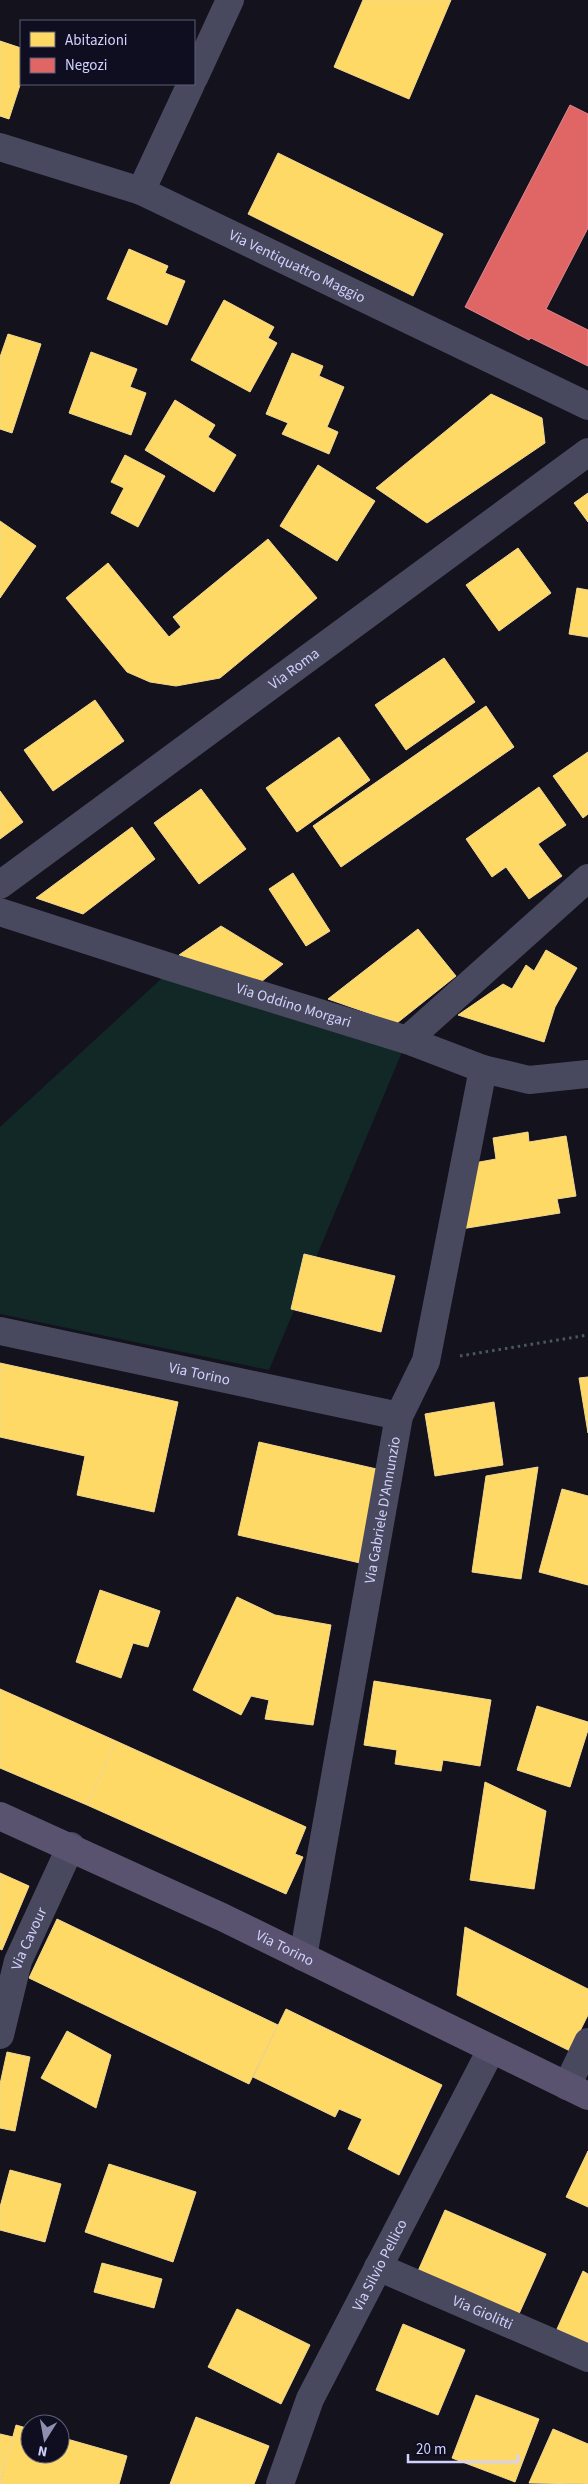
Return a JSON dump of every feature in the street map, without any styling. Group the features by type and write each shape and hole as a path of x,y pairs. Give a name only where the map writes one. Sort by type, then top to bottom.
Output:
{"main road":[{"name":"Via Torino","path":"0,1816 71,1846 578,2091"}],"street":[{"path":"195,76 230,0"},
{"path":"141,191 191,85"},
{"name":"Via Ventiquattro Maggio","path":"0,147 141,191 588,406"},
{"name":"Via Roma","path":"0,885 588,452"},
{"path":"407,1040 588,878"},
{"name":"Via Oddino Morgari","path":"0,912 173,968 407,1040 483,1069 529,1080 588,1074"},
{"name":"Via Gabriele D'Annunzio","path":"303,1957 399,1416 426,1361 483,1069"},
{"name":"Via Torino","path":"0,1331 399,1416"},
{"name":"Via Cavour","path":"0,2035 18,1961 71,1846"},
{"name":"Via Torino","path":"578,2091 588,2042"},
{"name":"Via Silvio Pellico","path":"280,2484 310,2399 491,2050"},
{"name":"Via Giolitti","path":"378,2267 588,2358"}],"path":[{"path":"426,1361 588,1335"}],"green space":[{"path":"173,968 407,1040 269,1370 0,1314 0,1127"}],"building: Abitazioni":[{"path":"363,0 451,0 409,99 334,67"},
{"path":"0,41 20,48 20,85 9,119 0,116"},
{"path":"278,153 443,234 413,296 248,214"},
{"path":"129,249 168,266 165,273 185,281 167,325 107,299"},
{"path":"224,300 274,327 268,338 277,343 250,392 191,360"},
{"path":"8,334 41,344 12,433 0,429 0,357"},
{"path":"91,352 137,369 130,387 146,393 131,435 69,413"},
{"path":"292,353 323,366 319,376 344,387 327,427 338,432 329,454 282,434 288,423 266,414"},
{"path":"491,394 542,418 545,443 427,523 376,488"},
{"path":"175,400 215,425 208,437 236,455 214,492 145,450"},
{"path":"125,455 165,476 138,527 111,513 124,488 111,482"},
{"path":"318,465 375,501 337,561 280,526"},
{"path":"588,493 588,522 574,503"},
{"path":"0,521 36,546 0,598"},
{"path":"268,539 317,598 220,678 176,686 150,682 127,672 66,598 108,563 169,637 181,627 173,617"},
{"path":"518,548 551,593 499,631 466,585"},
{"path":"577,588 588,590 588,637 569,634"},
{"path":"444,658 475,702 406,750 375,705"},
{"path":"95,700 124,741 53,791 24,750"},
{"path":"486,706 514,747 341,867 313,826"},
{"path":"339,737 370,780 297,832 266,788"},
{"path":"588,752 588,814 583,818 553,776"},
{"path":"539,787 566,825 538,844 562,876 529,899 506,867 492,877 466,839"},
{"path":"201,789 246,849 199,884 154,823"},
{"path":"0,791 23,822 0,839"},
{"path":"132,827 155,859 83,914 36,898"},
{"path":"293,873 330,931 306,946 269,889"},
{"path":"221,926 283,964 261,982 179,955"},
{"path":"418,929 456,976 397,1023 328,999"},
{"path":"546,950 577,968 555,1007 544,1042 458,1015 503,984 512,989 526,965 534,971"},
{"path":"528,1132 529,1142 566,1136 576,1196 557,1199 560,1213 461,1229 474,1163 496,1159 493,1138"},
{"path":"304,1254 395,1276 381,1332 291,1309"},
{"path":"0,1363 178,1402 154,1512 77,1495 85,1456 0,1437"},
{"path":"588,1377 588,1433 579,1378"},
{"path":"494,1402 503,1465 435,1476 425,1414"},
{"path":"259,1442 381,1470 360,1563 238,1535"},
{"path":"538,1467 521,1579 472,1572 486,1476"},
{"path":"562,1489 588,1496 588,1585 539,1572"},
{"path":"100,1590 160,1611 148,1647 133,1643 121,1678 76,1662"},
{"path":"237,1597 275,1615 331,1625 313,1725 265,1719 269,1700 251,1696 241,1715 193,1690"},
{"path":"374,1681 491,1700 480,1766 443,1760 441,1771 395,1764 397,1750 364,1745"},
{"path":"0,1689 116,1741 87,1805 0,1768"},
{"path":"537,1706 588,1722 588,1730 570,1787 517,1770"},
{"path":"116,1741 306,1827 295,1854 303,1857 286,1894 87,1805"},
{"path":"485,1782 546,1811 534,1889 470,1880"},
{"path":"0,1873 29,1886 2,1950 0,1949"},
{"path":"57,1919 278,2025 249,2084 29,1978"},
{"path":"465,1927 588,1989 588,2015 570,2051 457,1995"},
{"path":"286,2009 442,2085 399,2175 348,2149 362,2119 339,2109 335,2117 253,2077"},
{"path":"67,2031 111,2055 96,2108 41,2078"},
{"path":"7,2052 30,2057 15,2131 0,2128 0,2084"},
{"path":"588,2151 588,2207 566,2197"},
{"path":"109,2164 196,2192 173,2262 85,2232"},
{"path":"10,2170 61,2184 45,2242 0,2230 0,2207"},
{"path":"445,2210 546,2254 518,2316 418,2271"},
{"path":"102,2263 162,2279 154,2308 94,2292"},
{"path":"583,2271 588,2274 588,2343 557,2329"},
{"path":"237,2309 310,2345 281,2404 208,2367"},
{"path":"403,2324 465,2350 438,2415 376,2390"},
{"path":"476,2395 539,2419 515,2482 452,2458"},
{"path":"196,2417 269,2446 254,2484 170,2484"},
{"path":"16,2425 20,2426 20,2464 70,2464 70,2440 127,2456 119,2484 0,2484"},
{"path":"553,2429 588,2444 588,2484 529,2483"},
{"path":"0,2434 13,2437 0,2483"}],"building: Negozi":[{"path":"570,105 588,114 588,228 546,309 588,330 588,366 531,338 529,340 465,307"}]}
